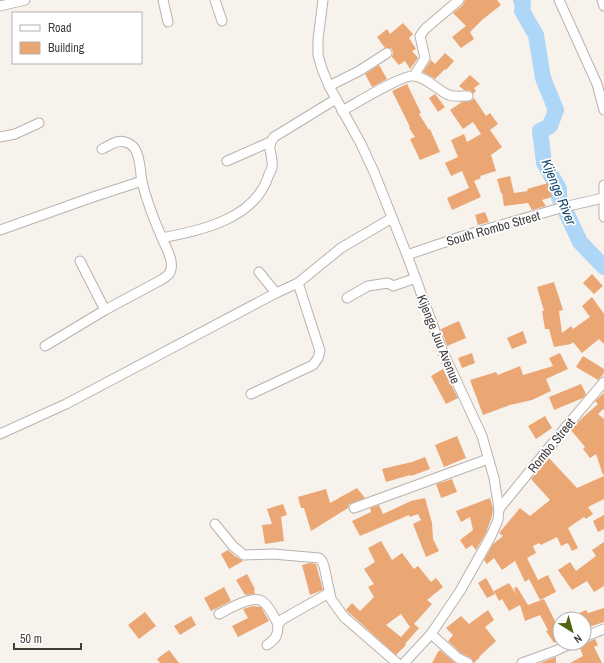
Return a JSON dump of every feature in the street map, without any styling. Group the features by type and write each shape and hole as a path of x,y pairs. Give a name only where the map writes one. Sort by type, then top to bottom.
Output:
{"street":[{"path":"0,6 25,0"},
{"path":"163,0 168,22"},
{"path":"215,0 222,21"},
{"path":"323,2 332,0"},
{"path":"414,76 425,58 420,36 425,29 459,0"},
{"path":"559,0 596,84 604,110"},
{"path":"602,0 604,6"},
{"name":"Kijenge Juu Avenue","path":"323,2 318,39 318,55 329,86 361,144 382,190 442,350 482,436 494,478 500,509 498,520 491,536 460,591 414,659 404,663"},
{"path":"329,86 359,71 387,53"},
{"path":"342,111 392,83 414,76 432,84 450,96 468,96"},
{"path":"227,161 270,142 274,137 336,99"},
{"path":"0,137 21,132 39,124"},
{"path":"45,346 105,310 161,280 169,273 171,266 170,258 153,218 142,181 138,156 131,145 120,141 102,149"},
{"path":"162,238 192,232 225,220 251,205 267,183 273,164 269,148 270,142"},
{"path":"0,230 94,196 142,181"},
{"path":"604,185 604,217"},
{"name":"South Rombo Street","path":"407,255 463,236 564,207 603,198"},
{"path":"0,434 66,404 276,293 298,283 341,248 392,218"},
{"path":"80,261 105,310"},
{"path":"259,272 276,293"},
{"path":"347,298 368,286 388,283 393,286 416,278"},
{"path":"251,394 314,365 318,358 320,351 298,283"},
{"name":"Rombo Street","path":"500,509 604,382"},
{"path":"354,508 488,458"},
{"path":"215,524 233,546 244,555 273,554 319,558 324,566 331,599 344,617 397,663"},
{"path":"278,624 283,619 329,593"},
{"path":"219,614 238,605 257,599 261,600 278,624 278,633 275,640 267,645"},
{"path":"592,634 604,629"},
{"path":"431,634 458,658 468,663"},
{"path":"522,663 555,651"}],"building":[{"path":"465,0 497,0 501,5 470,32 474,39 461,48 452,37 466,26 453,13 463,5"},
{"path":"403,23 413,34 409,38 416,49 412,51 418,58 410,69 405,61 399,65 392,57 392,49 385,48 377,37 387,29 390,34"},
{"path":"445,53 454,61 446,70 445,69 435,79 423,72 431,60 435,64"},
{"path":"379,65 387,79 372,87 365,74"},
{"path":"470,75 480,84 474,88 476,91 473,94 471,91 464,90 459,86"},
{"path":"407,84 421,113 419,114 429,130 430,129 440,152 420,160 410,139 415,137 409,128 410,127 392,91"},
{"path":"435,94 445,107 438,112 429,98"},
{"path":"474,98 486,116 490,113 498,124 490,130 502,147 491,155 496,171 480,176 481,178 474,181 481,197 452,210 447,198 469,188 462,171 451,176 445,163 458,157 451,140 464,134 467,142 481,134 473,122 463,129 450,110 462,102 471,101"},
{"path":"510,176 514,193 528,191 527,189 548,183 552,197 542,200 546,206 532,210 528,203 504,206 502,193 497,179"},
{"path":"485,212 489,222 478,225 475,215"},
{"path":"592,274 603,286 594,294 583,283"},
{"path":"554,282 563,310 559,311 562,333 571,326 573,329 590,317 582,306 592,297 604,314 604,344 599,339 582,353 573,342 571,344 554,347 549,329 545,329 542,311 544,311 537,287"},
{"path":"459,321 466,338 447,346 441,329"},
{"path":"523,331 527,343 512,349 507,338"},
{"path":"472,353 475,363 462,368 458,358"},
{"path":"560,353 568,369 546,379 551,391 532,400 510,405 483,415 470,380 496,372 498,375 520,366 523,375 553,366 549,358"},
{"path":"583,356 604,369 604,373 598,380 576,367"},
{"path":"443,369 458,398 446,404 431,376"},
{"path":"581,384 586,394 583,398 554,410 549,397"},
{"path":"604,393 604,410 603,409 598,414 604,419 603,475 596,454 590,458 583,449 585,447 571,430 598,404 595,401"},
{"path":"545,416 552,428 536,439 528,426"},
{"path":"457,436 466,458 444,467 435,445"},
{"path":"425,457 430,469 411,476 410,475 386,482 382,469 412,462"},
{"path":"549,458 577,488 604,476 604,499 588,507 593,514 586,519 584,517 568,528 578,548 572,551 568,543 561,546 557,537 541,545 539,543 533,546 536,553 527,558 538,580 548,575 556,592 540,600 529,579 525,582 515,561 502,570 494,558 487,564 484,560 493,544 503,536 499,533 520,508 530,516 550,500 531,479"},
{"path":"452,479 457,492 441,498 436,484"},
{"path":"357,488 365,498 349,504 348,508 311,531 304,508 301,508 298,497 326,489 330,503"},
{"path":"425,498 432,523 433,539 439,551 426,557 413,524 421,520 418,514 410,517 409,515 360,536 352,521 371,512 370,508 379,505 383,514 411,501"},
{"path":"490,498 493,509 486,533 476,550 472,545 466,549 460,540 473,530 470,517 461,522 456,511"},
{"path":"283,504 287,515 281,517 284,541 265,544 262,525 272,524 267,509"},
{"path":"604,515 604,529 598,532 593,521"},
{"path":"381,541 392,560 402,553 414,569 418,566 431,582 436,578 443,587 427,600 432,604 414,624 419,628 396,655 346,610 352,603 360,611 374,597 368,587 374,584 364,569 375,562 368,548","holes":["401,614 410,627 401,637 386,625"]},
{"path":"604,542 604,586 594,592 587,581 572,590 558,570 570,562 576,571 596,556 592,550"},
{"path":"228,550 243,561 229,569 221,554"},
{"path":"310,563 316,564 323,590 310,595 302,565"},
{"path":"247,574 255,589 255,594 245,595 236,580"},
{"path":"486,578 495,594 487,598 478,583"},
{"path":"509,583 516,594 514,588 517,587 528,605 544,599 552,615 552,640 546,631 548,630 540,615 525,621 520,605 509,611 502,599 499,601 494,591"},
{"path":"224,587 231,601 211,611 204,598"},
{"path":"253,606 261,607 269,621 238,637 232,626 248,618 243,609"},
{"path":"604,608 604,622 592,626 592,612"},
{"path":"488,610 494,620 485,627 496,641 474,663 471,658 461,653 448,641 453,635 446,628 461,616 469,624"},
{"path":"145,612 156,626 139,639 128,625"},
{"path":"191,616 196,625 180,635 174,626"},
{"path":"595,639 598,645 594,647 602,663 570,663 583,656 581,651 592,651 592,640"},
{"path":"169,650 179,663 160,663 157,659"},
{"path":"440,650 455,663 432,663"},
{"path":"556,657 556,663 540,663"}],"waterway":[{"name":"Kijenge River","path":"521,0 523,3 522,11 536,35 543,78 556,110 550,126 540,131 544,163 559,189 559,197 580,242 604,267"}]}
